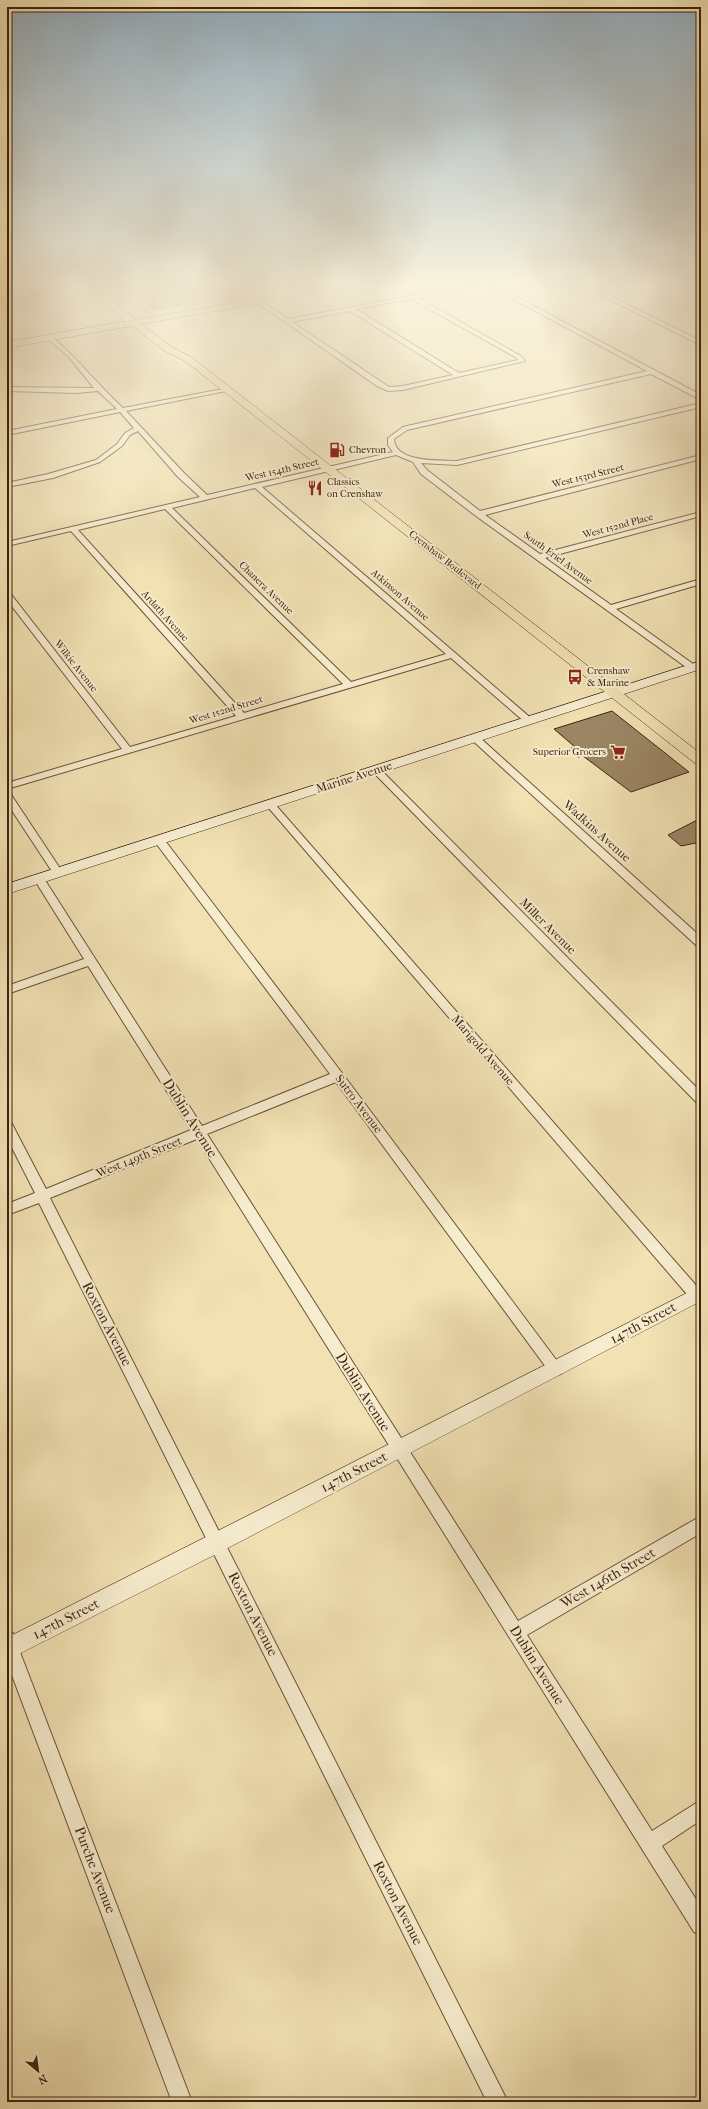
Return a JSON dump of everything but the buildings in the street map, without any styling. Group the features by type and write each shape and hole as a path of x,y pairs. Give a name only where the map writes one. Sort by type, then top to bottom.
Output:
{"main road":[{"name":"Crenshaw Boulevard","path":"219,383 701,761"},
{"name":"Marine Avenue","path":"7,889 697,667"}],"street":[{"path":"94,383 121,409 136,417 139,428 206,498"},
{"path":"377,383 388,389 403,388 424,383"},
{"path":"602,383 405,428 392,438 391,445 397,453 416,461 443,464 473,461 701,405"},
{"path":"674,383 701,398"},
{"path":"7,389 39,388 79,392 99,389"},
{"path":"7,433 100,413 226,389"},
{"path":"110,398 155,403"},
{"path":"100,413 106,410 110,398"},
{"path":"136,417 155,403"},
{"path":"7,485 55,475 98,461 120,445 127,434 139,428"},
{"name":"West 154th Street","path":"7,544 397,453"},
{"name":"West 153rd Street","path":"479,514 701,457"},
{"name":"South Eriel Avenue","path":"416,461 424,472 479,514 610,608 697,667"},
{"name":"Atkinson Avenue","path":"257,486 529,721"},
{"name":"Chanera Avenue","path":"167,507 349,685"},
{"name":"West 152nd Place","path":"539,557 701,514"},
{"name":"Ardath Avenue","path":"73,529 242,717"},
{"path":"610,608 701,581"},
{"name":"Wilkie Avenue","path":"7,595 128,751"},
{"name":"West 152nd Street","path":"7,786 452,654"},
{"name":"Wadkins Avenue","path":"475,738 701,943"},
{"name":"Miller Avenue","path":"376,770 701,1100"},
{"path":"7,795 58,872"},
{"name":"Marigold Avenue","path":"270,804 699,1294"},
{"name":"Sutro Avenue","path":"159,840 338,1076 556,1369"},
{"name":"Dublin Avenue","path":"39,879 701,1925"},
{"path":"7,990 90,961"},
{"name":"West 149th Street","path":"7,1210 338,1076"},
{"name":"Roxton Avenue","path":"7,1126 498,2102"},
{"name":"147th Street","path":"8,1645 217,1543 699,1294"},
{"name":"West 146th Street","path":"515,1632 701,1524"},
{"name":"Purche Avenue","path":"8,1645 182,2102"},
{"path":"650,1844 701,1809"}],"place":[{"name":"Chevron","path":"337,450"},
{"name":"Classics on Crenshaw","path":"315,488"},
{"name":"Crenshaw & Marine","path":"575,677"},
{"name":"Superior Grocers","path":"618,752"}]}
